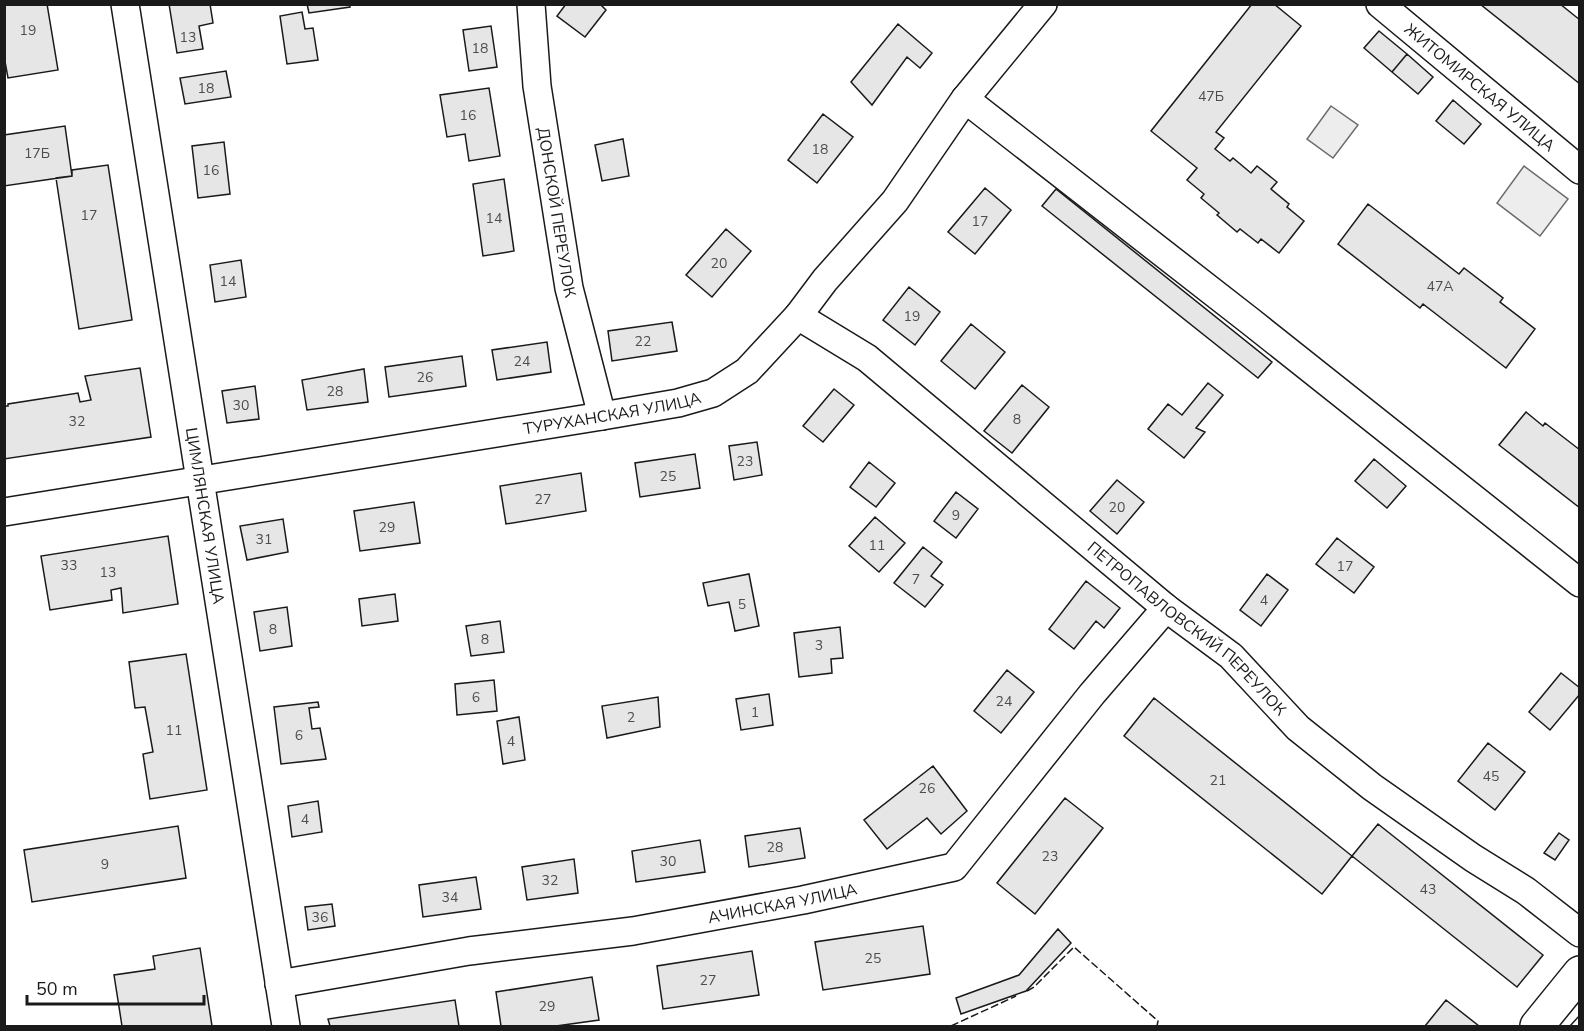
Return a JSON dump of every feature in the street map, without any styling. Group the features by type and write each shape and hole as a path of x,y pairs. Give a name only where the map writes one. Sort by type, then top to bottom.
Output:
{"main road":[{"path":"1537,1026 1580,973"}],"street":[{"name":"ЦИМЛЯНСКАЯ УЛИЦА","path":"126,4 286,1026"},
{"name":"ДОНСКОЙ ПЕРЕУЛОК","path":"531,4 537,86 569,288 602,416"},
{"name":"ТУРУХАНСКАЯ УЛИЦА","path":"4,512 678,404 713,393 747,370 798,316 825,280 894,201 965,99 1043,4"},
{"name":"ЖИТОМИРСКАЯ УЛИЦА","path":"1380,4 1580,170"},
{"path":"965,99 1250,321 1580,583"},
{"name":"ПЕТРОПАВЛОВСКИЙ ПЕРЕУЛОК","path":"798,316 867,358 1166,608 1231,656 1298,728 1372,788 1473,858 1526,891 1580,933"},
{"name":"АЧИНСКАЯ УЛИЦА","path":"279,984 470,951 633,931 803,900 954,867 1092,694 1166,608"}],"shaded area":[{"path":"1331,106 1358,125 1333,158 1307,139"},
{"path":"1524,166 1568,199 1540,236 1497,203"}],"building":[{"path":"4,4 47,4 58,70 8,78 4,56"},
{"path":"169,4 210,4 213,23 199,26 203,49 177,53"},
{"path":"307,4 350,4 350,7 309,13"},
{"path":"566,4 600,4 606,10 585,37 557,16"},
{"path":"1252,4 1274,4 1301,26 1216,132 1224,138 1215,149 1230,161 1233,158 1251,173 1257,166 1277,182 1271,189 1304,221 1279,253 1261,239 1258,243 1240,229 1237,232 1217,215 1219,213 1201,198 1204,194 1187,180 1197,168 1151,131"},
{"path":"1480,4 1560,4 1580,20 1580,84"},
{"path":"302,12 305,29 313,28 318,60 287,64 280,16"},
{"path":"898,24 932,53 920,68 907,57 872,105 851,82"},
{"path":"491,26 497,67 469,71 463,30"},
{"path":"1379,31 1407,54 1392,72 1364,48"},
{"path":"1407,54 1433,77 1418,94 1392,72"},
{"path":"226,71 231,97 185,104 180,78"},
{"path":"489,88 500,156 469,161 465,134 447,137 440,95"},
{"path":"1453,100 1481,124 1464,144 1436,121"},
{"path":"823,114 853,137 817,183 788,160"},
{"path":"65,126 72,176 4,186 4,135"},
{"path":"623,139 629,176 602,181 595,145"},
{"path":"224,142 230,194 198,198 192,146"},
{"path":"108,165 132,320 79,329 56,178 72,176 72,170"},
{"path":"504,179 514,251 483,256 473,184"},
{"path":"985,188 1011,210 975,254 948,232"},
{"path":"1056,189 1272,362 1258,378 1042,206"},
{"path":"1368,204 1459,274 1464,268 1503,298 1500,302 1535,329 1506,368 1423,304 1420,308 1338,244"},
{"path":"726,229 751,251 712,297 686,275"},
{"path":"241,260 246,297 215,302 210,265"},
{"path":"909,287 940,312 915,345 883,320"},
{"path":"672,322 677,351 612,361 608,331"},
{"path":"971,324 1005,352 975,389 941,361"},
{"path":"547,342 551,372 497,380 492,350"},
{"path":"462,356 466,386 389,397 385,367"},
{"path":"140,368 151,437 4,459 4,406 78,393 80,402 91,400 85,376"},
{"path":"364,369 368,402 307,410 302,380"},
{"path":"1208,383 1223,395 1196,428 1205,432 1184,458 1148,429 1168,404 1182,415"},
{"path":"1022,385 1049,407 1012,453 984,431"},
{"path":"255,386 259,419 227,423 222,391"},
{"path":"834,389 854,405 823,442 803,426"},
{"path":"1526,412 1543,426 1545,423 1580,450 1580,508 1499,445"},
{"path":"757,442 762,475 734,480 729,446"},
{"path":"695,454 700,488 640,497 635,463"},
{"path":"1374,459 1406,486 1387,508 1355,481"},
{"path":"869,462 895,483 876,507 850,487"},
{"path":"581,473 586,511 506,524 500,486"},
{"path":"1117,480 1144,502 1117,534 1090,511"},
{"path":"956,492 978,509 956,538 934,521"},
{"path":"414,502 420,543 360,551 354,511"},
{"path":"875,517 905,543 879,572 849,546"},
{"path":"283,519 288,552 247,560 240,526"},
{"path":"168,536 178,604 123,613 121,588 111,590 112,600 50,610 41,556"},
{"path":"1337,538 1374,567 1354,593 1316,564"},
{"path":"923,547 942,562 931,576 943,585 925,607 894,583"},
{"path":"749,574 759,626 735,631 729,602 708,606 703,583"},
{"path":"1267,574 1288,590 1261,626 1240,610"},
{"path":"1086,581 1120,608 1104,628 1096,621 1074,649 1049,629"},
{"path":"395,594 398,621 362,626 359,599"},
{"path":"287,607 292,646 260,651 254,612"},
{"path":"500,621 504,652 471,656 466,626"},
{"path":"840,627 843,658 831,659 832,673 799,677 794,633"},
{"path":"186,654 207,790 150,799 143,754 153,752 145,707 135,708 129,662"},
{"path":"1007,670 1034,692 1001,733 974,711"},
{"path":"1561,673 1580,688 1580,694 1550,730 1529,712"},
{"path":"494,680 497,711 457,715 455,684"},
{"path":"769,694 773,725 741,730 736,699"},
{"path":"658,697 660,727 607,738 602,706"},
{"path":"1154,698 1352,856 1322,894 1124,736"},
{"path":"318,702 319,707 309,708 312,729 320,728 326,759 281,764 274,707"},
{"path":"519,717 525,760 503,764 497,721"},
{"path":"1488,743 1525,772 1495,810 1458,781"},
{"path":"933,766 967,811 941,834 927,818 887,849 864,820"},
{"path":"1065,798 1103,828 1035,914 997,883"},
{"path":"318,801 322,832 292,837 288,806"},
{"path":"1378,824 1543,955 1517,987 1352,856"},
{"path":"178,826 186,878 32,902 24,850"},
{"path":"800,828 805,858 749,867 745,836"},
{"path":"1559,833 1569,840 1555,860 1544,853"},
{"path":"700,840 705,872 636,882 632,851"},
{"path":"574,859 578,893 527,900 522,867"},
{"path":"476,877 481,909 423,917 419,885"},
{"path":"332,904 335,926 308,930 305,907"},
{"path":"923,926 930,974 823,990 815,942"},
{"path":"1058,929 1071,943 1026,991 961,1014 956,998 1019,975"},
{"path":"200,948 212,1026 122,1026 114,975 155,969 153,956"},
{"path":"752,951 759,995 663,1009 657,966"},
{"path":"592,977 599,1020 556,1026 501,1026 496,992"},
{"path":"455,1000 459,1026 330,1026 328,1019"},
{"path":"1446,1000 1479,1026 1425,1026"}],"tram line":[{"path":"1570,1026 1580,1015"}],"fence":[{"path":"1027,991 1034,987 1074,947 1158,1021 1157,1026"},
{"path":"951,1026 1016,996"}]}
